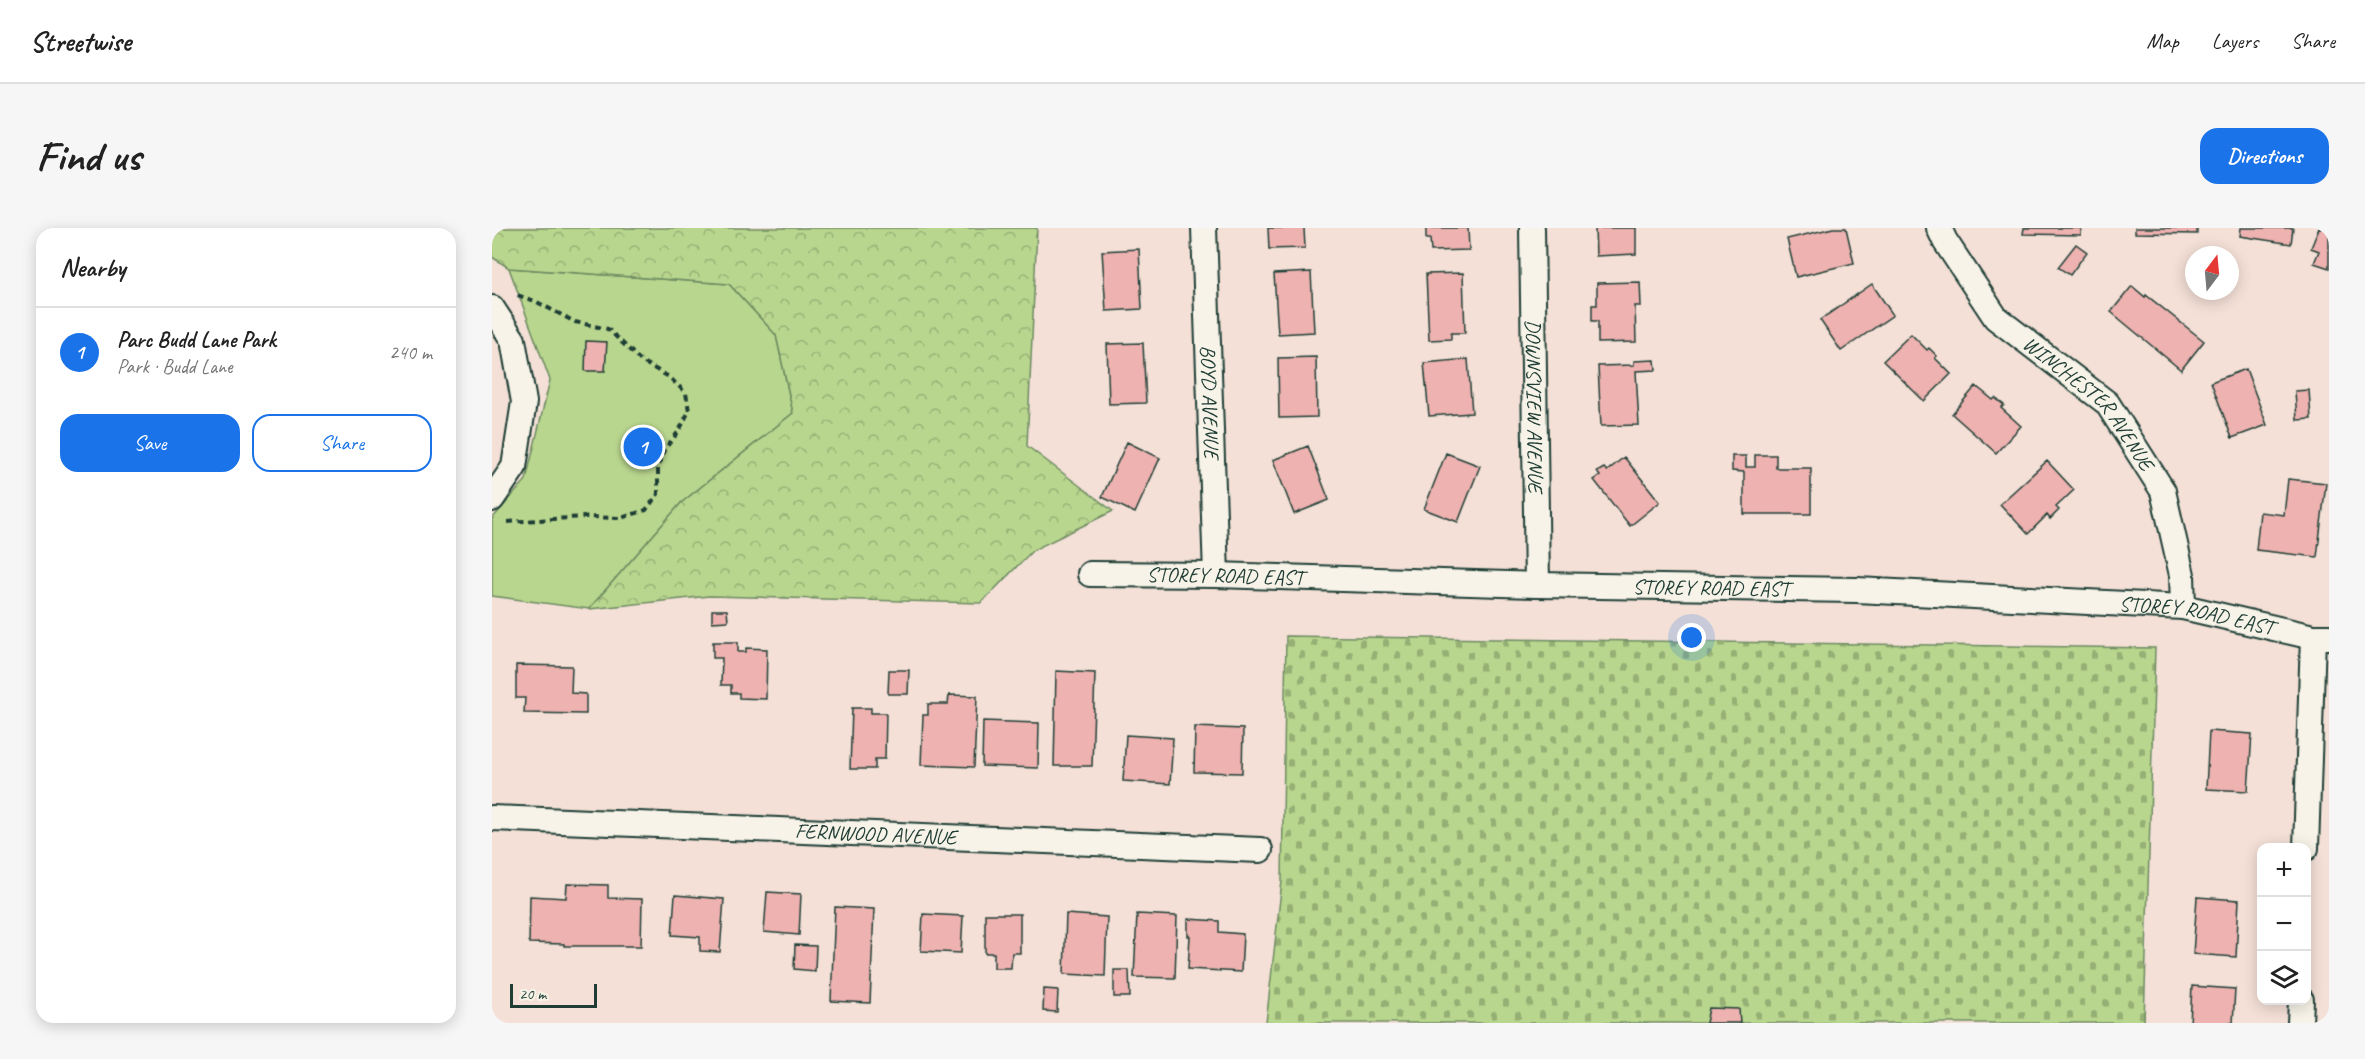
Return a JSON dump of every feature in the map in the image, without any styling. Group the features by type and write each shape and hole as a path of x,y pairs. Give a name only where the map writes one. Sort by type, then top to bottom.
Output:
{"street":[{"name":"BOYD AVENUE","path":"1204,228 1216,575"},
{"name":"DOWNSVIEW AVENUE","path":"1532,228 1538,585"},
{"name":"WINCHESTER AVENUE","path":"1939,228 1945,241 1996,318 2107,403 2163,491 2182,575 2183,607"},
{"path":"492,308 513,340 524,402 514,467 492,499"},
{"name":"STOREY ROAD EAST","path":"1090,574 1857,590 2183,607 2321,637"},
{"path":"2306,843 2321,637"},
{"name":"FERNWOOD AVENUE","path":"492,818 1260,850"},
{"path":"2300,1023 2301,1005"}],"path":[{"path":"500,523 584,517 621,518 646,510 658,494 658,468 664,450 679,432 689,411 687,393 669,377 641,361 608,329 575,322 535,301 513,294"}],"green space":[{"path":"492,228 1037,228 1027,446 1113,511 1033,550 981,603 709,596 589,609 681,503 793,413 776,335 729,284 509,268 492,257"},
{"path":"509,268 729,284 776,335 793,413 681,503 589,609 492,596 492,519 526,480 550,380"},
{"path":"1286,636 2155,648 2144,1023 1266,1023 1282,881"}],"building":[{"path":"1268,228 1304,228 1305,248 1269,249"},
{"path":"1426,228 1468,228 1469,250 1431,251 1430,239 1426,239"},
{"path":"1595,228 1636,228 1636,254 1596,256"},
{"path":"1833,228 1846,228 1854,263 1796,277 1787,239"},
{"path":"2024,228 2081,228 2081,235 2023,234"},
{"path":"2135,228 2197,228 2197,234 2135,233"},
{"path":"2241,228 2293,228 2291,244 2240,236"},
{"path":"2319,228 2329,228 2329,268 2314,263 2319,251 2311,248"},
{"path":"2076,244 2087,252 2070,275 2058,267"},
{"path":"1139,249 1142,309 1106,311 1102,251"},
{"path":"1311,272 1314,332 1278,334 1274,274"},
{"path":"1463,273 1465,333 1451,333 1451,339 1429,340 1426,274"},
{"path":"1640,282 1641,306 1635,306 1636,342 1598,343 1598,321 1592,321 1592,305 1597,305 1597,283"},
{"path":"1872,284 1893,315 1841,351 1820,320"},
{"path":"2132,286 2204,341 2181,370 2111,312"},
{"path":"1911,334 1927,350 1929,348 1937,356 1935,358 1951,374 1924,401 1883,361"},
{"path":"586,341 607,342 605,371 585,371"},
{"path":"1143,343 1146,403 1109,404 1107,344"},
{"path":"1316,357 1317,417 1279,418 1278,358"},
{"path":"1468,359 1472,413 1429,416 1424,363"},
{"path":"1655,360 1656,370 1636,371 1639,425 1601,426 1598,366 1634,365 1634,361"},
{"path":"2246,369 2267,425 2232,438 2211,382"},
{"path":"1976,386 1993,400 1995,398 2004,405 2001,408 2021,426 1996,453 1952,414"},
{"path":"2309,390 2311,419 2297,420 2295,391"},
{"path":"1127,442 1160,458 1135,513 1102,497"},
{"path":"1308,446 1329,500 1294,514 1273,460"},
{"path":"1446,453 1480,466 1458,522 1424,509"},
{"path":"1755,455 1776,455 1776,468 1811,468 1811,514 1744,514 1744,472 1732,471 1732,456 1746,456 1746,467 1755,467"},
{"path":"1624,457 1660,502 1630,526 1594,480 1600,476 1597,472 1604,468 1607,471"},
{"path":"2047,461 2074,490 2056,507 2059,510 2050,519 2047,515 2028,534 2000,504"},
{"path":"2288,479 2326,483 2317,557 2256,550 2260,512 2284,515"},
{"path":"712,610 727,610 728,621 712,622"},
{"path":"713,642 738,642 738,652 746,652 746,648 767,649 766,699 739,698 739,693 731,693 731,685 721,685 722,658 713,658"},
{"path":"516,665 572,666 571,693 586,694 586,714 524,713 525,698 516,698"},
{"path":"889,670 909,670 908,694 888,694"},
{"path":"1056,671 1095,673 1092,766 1054,766"},
{"path":"949,695 977,696 974,767 921,765 923,715 928,715 928,704 948,704"},
{"path":"852,708 871,708 871,713 886,713 885,759 875,759 875,769 850,769"},
{"path":"983,721 1039,723 1038,768 982,766"},
{"path":"1195,727 1243,729 1242,773 1194,772"},
{"path":"2209,731 2252,734 2248,791 2206,789"},
{"path":"1126,735 1173,738 1170,784 1123,781"},
{"path":"567,884 608,885 608,898 642,899 641,946 564,946 564,944 529,943 530,896 566,898"},
{"path":"767,892 801,894 799,935 764,932"},
{"path":"675,895 724,899 720,952 700,951 700,937 672,935"},
{"path":"2197,897 2239,900 2236,957 2193,954"},
{"path":"835,907 874,909 870,1003 831,1001"},
{"path":"923,914 963,916 961,953 921,951"},
{"path":"985,914 1020,914 1020,953 1012,953 1011,968 994,968 994,953 985,953"},
{"path":"1066,914 1107,917 1105,976 1064,974"},
{"path":"1137,914 1177,916 1175,978 1134,977"},
{"path":"1188,919 1219,921 1219,932 1243,934 1241,972 1188,969 1190,936 1188,936"},
{"path":"795,945 816,946 815,971 794,969"},
{"path":"1114,970 1129,970 1130,997 1114,997"},
{"path":"2192,986 2235,989 2233,1023 2190,1023"},
{"path":"1044,989 1058,990 1057,1012 1043,1011"},
{"path":"1709,1008 1739,1009 1740,1023 1706,1023"}],"place":[{"name":"Parc Budd Lane Park","path":"643,447"}]}
